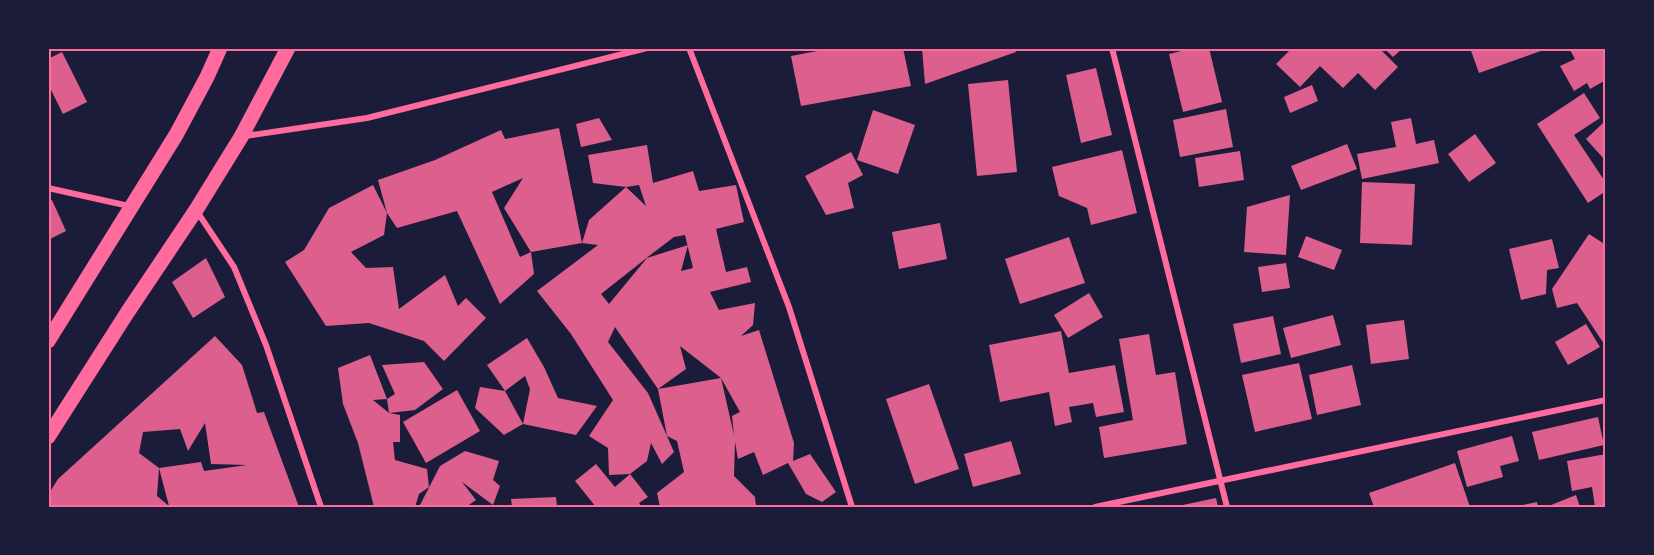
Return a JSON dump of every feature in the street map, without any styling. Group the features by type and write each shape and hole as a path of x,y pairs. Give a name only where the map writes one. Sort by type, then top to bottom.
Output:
{"main road":[{"path":"48,341 176,135 220,48"},
{"path":"48,437 196,210 241,137 288,48"}],"street":[{"path":"241,137 367,118 647,48"},
{"path":"689,48 789,307 852,507"},
{"path":"1112,48 1227,507"},
{"path":"48,188 130,207"},
{"path":"196,210 234,267 266,345 321,507"},
{"path":"1095,507 1606,400"}],"building":[{"path":"833,48 903,48 911,86 801,106 791,56"},
{"path":"922,48 1015,48 1016,52 925,84"},
{"path":"1193,48 1209,48 1222,102 1183,112 1169,54"},
{"path":"1292,48 1379,48 1398,67 1375,90 1358,73 1343,88 1320,66 1300,87 1276,64"},
{"path":"1384,48 1403,48 1393,57"},
{"path":"1470,48 1549,48 1479,73"},
{"path":"1569,48 1606,48 1606,80 1590,89 1587,83 1574,91 1560,66 1575,59"},
{"path":"62,52 87,102 63,114 48,84 48,59"},
{"path":"1096,68 1112,135 1081,143 1066,75"},
{"path":"1008,80 1017,172 977,176 968,84"},
{"path":"1312,85 1318,101 1290,113 1284,97"},
{"path":"1584,93 1600,118 1574,135 1606,183 1606,191 1588,203 1537,124"},
{"path":"1226,109 1233,147 1180,157 1173,120"},
{"path":"873,110 915,125 898,174 857,160"},
{"path":"599,118 612,140 581,147 576,124"},
{"path":"1411,118 1416,144 1434,140 1439,163 1362,179 1357,154 1396,147 1391,122"},
{"path":"1603,123 1606,125 1606,156 1604,159 1586,139"},
{"path":"559,128 582,243 531,252 534,274 500,304 457,211 397,228 387,213 378,180 435,160 501,130 505,139","holes":["523,178 504,208 531,252 520,257 492,192"]},
{"path":"1475,134 1496,163 1469,182 1448,154"},
{"path":"1347,144 1357,169 1301,190 1291,166"},
{"path":"647,145 653,183 693,171 699,191 736,185 744,222 716,229 726,272 747,267 751,282 710,292 719,310 755,303 753,325 741,336 759,330 794,443 793,461 810,454 836,492 822,502 806,494 788,463 763,475 754,452 738,459 735,442 734,476 755,497 756,507 660,507 657,493 684,472 677,441 667,436 674,452 662,464 651,443 647,461 630,474 609,475 608,448 589,436 613,400 571,334 537,291 598,245 582,243 589,220 626,187 593,183 588,155","holes":["639,185 646,206 626,187","685,235 687,245 647,258 609,304 601,294 649,256 674,237","688,246 693,268 681,271","615,327 658,389 667,436 648,393 608,342","680,346 721,378 658,389 686,369","721,378 740,412 732,416 734,435"]},
{"path":"1122,150 1137,213 1091,225 1087,208 1059,196 1052,167"},
{"path":"1240,151 1244,180 1199,187 1195,158"},
{"path":"851,152 863,175 848,183 854,208 826,215 805,176"},
{"path":"1362,182 1415,184 1412,245 1360,243"},
{"path":"373,185 387,213 384,235 351,252 366,268 393,267 399,309 445,275 458,306 466,298 486,318 444,361 424,341 369,323 326,326 285,262 304,250 329,208"},
{"path":"1290,195 1286,255 1244,252 1247,207"},
{"path":"52,200 66,231 48,240 48,202"},
{"path":"940,223 947,259 899,269 892,232"},
{"path":"1589,234 1606,245 1606,347 1577,303 1557,308 1552,289"},
{"path":"1306,236 1342,250 1334,270 1298,257"},
{"path":"1069,237 1085,283 1020,304 1005,259"},
{"path":"1552,239 1559,268 1547,270 1546,294 1521,300 1509,249"},
{"path":"206,258 225,297 193,318 172,282"},
{"path":"1286,263 1290,288 1262,292 1258,267"},
{"path":"1089,293 1103,317 1068,338 1054,315"},
{"path":"1333,315 1341,345 1291,358 1283,328"},
{"path":"1273,316 1281,354 1241,363 1233,324"},
{"path":"1404,320 1409,359 1371,364 1366,325"},
{"path":"1586,324 1600,347 1568,365 1555,342"},
{"path":"1061,331 1069,373 1115,365 1124,412 1096,417 1093,403 1069,407 1072,422 1055,426 1049,392 1000,402 989,345"},
{"path":"1149,334 1156,375 1175,372 1187,444 1104,458 1099,427 1133,420 1119,339"},
{"path":"215,336 242,365 257,413 264,412 299,507 48,507 48,495 58,479","holes":["205,423 211,464 247,465 204,471 201,462 159,468 139,453 143,432 180,429 188,451","159,468 169,506 157,496"]},
{"path":"527,338 558,398 597,406 576,435 523,424 530,389 525,376 505,391 487,365"},
{"path":"370,355 387,399 373,400 389,413 400,415 400,442 393,442 395,460 427,469 429,487 419,494 415,507 374,507 358,443 343,404 338,368"},
{"path":"424,362 443,389 415,410 389,413 387,399 395,394 382,365"},
{"path":"1299,363 1312,419 1255,432 1242,375"},
{"path":"1352,365 1361,405 1317,415 1309,375"},
{"path":"929,384 959,469 915,484 886,399"},
{"path":"480,387 505,391 523,424 504,435 475,408"},
{"path":"457,390 480,431 426,463 403,422"},
{"path":"1598,417 1604,445 1539,460 1532,432"},
{"path":"1512,436 1519,461 1500,466 1503,477 1467,487 1457,451"},
{"path":"1011,441 1021,474 973,487 964,454"},
{"path":"465,451 499,461 493,480 500,486 493,505 462,482 476,500 466,507 419,507 440,466"},
{"path":"1606,454 1606,507 1595,507 1592,487 1572,491 1567,461"},
{"path":"1455,463 1470,507 1374,507 1369,493"},
{"path":"596,464 615,487 630,474 648,497 639,503 642,507 596,507 575,481"},
{"path":"1576,495 1580,507 1546,507"},
{"path":"556,497 557,507 512,507 511,499"},
{"path":"1216,498 1218,507 1178,507 1178,506"},
{"path":"1537,502 1538,507 1518,507 1518,506"}]}
